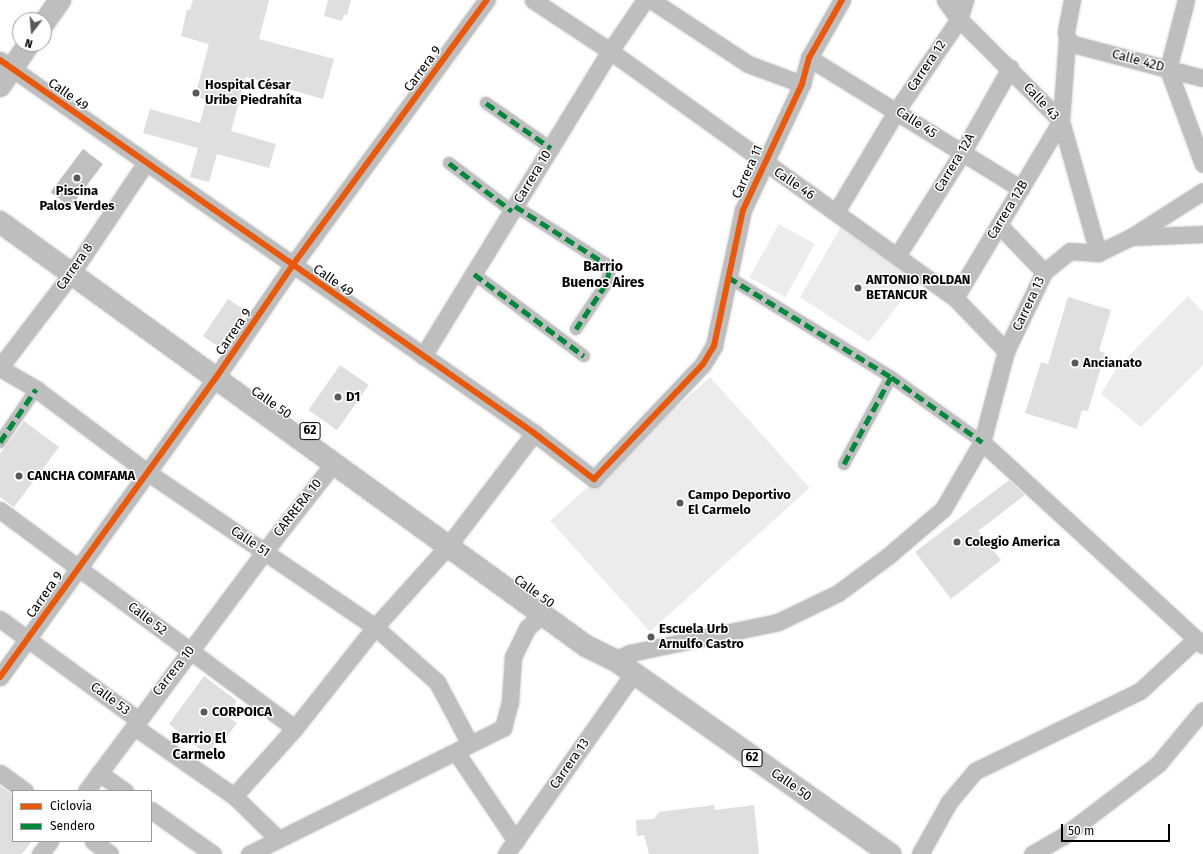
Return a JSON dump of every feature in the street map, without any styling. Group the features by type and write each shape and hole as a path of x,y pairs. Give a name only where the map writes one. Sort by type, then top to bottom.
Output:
{"main road":[{"path":"52,12 60,0"},
{"path":"4,72 22,52"},
{"name":"Calle 50","path":"0,206 75,269 218,374 452,541 542,614 586,646 615,660"},
{"name":"Calle 50","path":"0,222 75,269"},
{"name":"Calle 50","path":"218,374 333,464 594,636 615,660 633,674 890,854"}],"street":[{"name":"Carrera 9","path":"0,677 218,374 292,266 487,0"},
{"name":"Calle 46","path":"533,0 610,51 764,163 836,212 955,298 1006,351"},
{"name":"Carrera 10","path":"423,356 610,51 645,0"},
{"path":"650,0 748,64 802,84"},
{"name":"Calle 43","path":"945,0 959,19 1010,68 1061,121 1098,253"},
{"name":"Carrera 12","path":"836,212 897,110 959,19 965,0"},
{"path":"1061,121 1070,42 1072,0"},
{"path":"1186,0 1168,69 1203,164"},
{"name":"Carrera 11","path":"594,479 703,364 714,346 743,210 802,84 809,58 839,1"},
{"name":"Calle 42D","path":"1070,42 1203,78"},
{"name":"Calle 45","path":"809,58 897,110 962,153 1021,189"},
{"name":"Carrera 12A","path":"898,256 962,153 1010,68"},
{"name":"Calle 49","path":"4,72 146,164 534,433 594,479"},
{"path":"486,103 550,148"},
{"name":"Carrera 12B","path":"955,298 1061,121"},
{"path":"449,163 514,209 606,264 608,272 606,284 576,329"},
{"name":"Carrera 8","path":"0,368 75,269 146,164"},
{"name":"Carrera 13","path":"615,660 630,653 778,622 838,593 942,508 982,442 1006,351 1044,272 1070,252 1098,253 1131,237 1203,191"},
{"path":"999,225 1044,272"},
{"path":"1131,237 1203,234"},
{"path":"474,274 584,356"},
{"path":"728,277 891,377 982,442 1199,642 1140,692 975,771 949,802 920,854"},
{"name":"Calle 51","path":"0,368 36,389 147,472 375,627 437,682 463,748 511,847"},
{"path":"844,464 891,377"},
{"path":"0,442 36,389"},
{"path":"234,796 295,728 375,627 452,541 534,433"},
{"name":"CARRERA 10","path":"264,552 333,464"},
{"name":"Calle 52","path":"0,510 295,728"},
{"name":"Carrera 10","path":"87,790 137,719 264,552"},
{"path":"249,854 277,838 503,728 510,702 513,656 527,628 542,614"},
{"name":"Calle 53","path":"0,619 137,719 139,730 234,796 277,838"},
{"name":"Carrera 13","path":"511,847 633,674"},
{"path":"1032,854 1062,837 1158,764 1203,710"},
{"path":"0,773 23,790"},
{"path":"99,773 124,790"},
{"path":"152,811 213,854"},
{"path":"40,854 49,842"},
{"path":"94,842 110,854"}],"shaded area":[{"name":"Piscina Palos Verdes","path":"83,149 103,164 70,207 51,192"},
{"name":"ANTONIO ROLDAN BETANCUR","path":"844,222 919,278 869,342 800,297"},
{"path":"779,224 815,244 785,297 749,277"},
{"path":"1188,296 1203,312 1203,365 1141,427 1101,394 1116,369"},
{"name":"Campo Deportivo El Carmelo","path":"710,377 810,488 650,632 550,521"}],"building":[{"path":"193,0 269,0 259,39 334,59 323,99 246,77 231,131 276,144 269,168 217,154 209,182 190,177 198,148 143,133 150,109 200,123 206,100 195,96 209,44 181,36 187,9 190,10"},
{"path":"328,0 351,0 347,15 344,15 342,21 324,16"},
{"name":"Ancianato","path":"1068,297 1111,310 1099,351 1105,353 1088,411 1082,410 1077,429 1025,413 1041,362 1048,364"},
{"path":"228,299 246,311 221,349 203,336"},
{"name":"D1","path":"340,365 369,385 337,430 308,410"},
{"name":"CANCHA COMFAMA","path":"24,421 59,447 14,507 0,497 0,454"},
{"name":"Colegio America","path":"1009,480 1025,495 978,531 1001,560 951,599 915,552"},
{"name":"CORPOICA","path":"204,676 237,701 227,716 237,723 226,738 221,735 207,755 169,724"},
{"path":"0,786 12,794 12,842 31,842 22,854 0,854"},
{"path":"714,805 715,810 754,805 759,854 649,854 644,835 637,836 636,820 654,819 659,812"}],"marked path":[{"path":"486,103 551,148"},
{"path":"449,163 512,211"},
{"path":"515,206 606,264 609,272 606,284 576,329"},
{"path":"474,274 584,356"},
{"path":"728,277 891,377 982,442"},
{"path":"844,464 891,377"},
{"path":"0,442 36,389"}],"cycle path":[{"path":"0,677 215,379 292,266 487,0"},
{"path":"0,60 534,433 594,479 703,364 714,346 743,210 802,84 809,58 842,0"}],"place":[{"name":"Hospital César Uribe Piedrahíta","path":"196,93"},
{"name":"Piscina Palos Verdes","path":"77,178"},
{"name":"ANTONIO ROLDAN BETANCUR","path":"858,288"},
{"name":"Ancianato","path":"1075,363"},
{"name":"D1","path":"338,397"},
{"name":"CANCHA COMFAMA","path":"19,476"},
{"name":"Campo Deportivo El Carmelo","path":"680,503"},
{"name":"Colegio America","path":"957,542"},
{"name":"Escuela Urb Arnulfo Castro","path":"651,637"},
{"name":"CORPOICA","path":"204,712"}],"district":[{"name":"Barrio Buenos Aires","path":"603,276"},
{"name":"Barrio El Carmelo","path":"199,748"}]}
